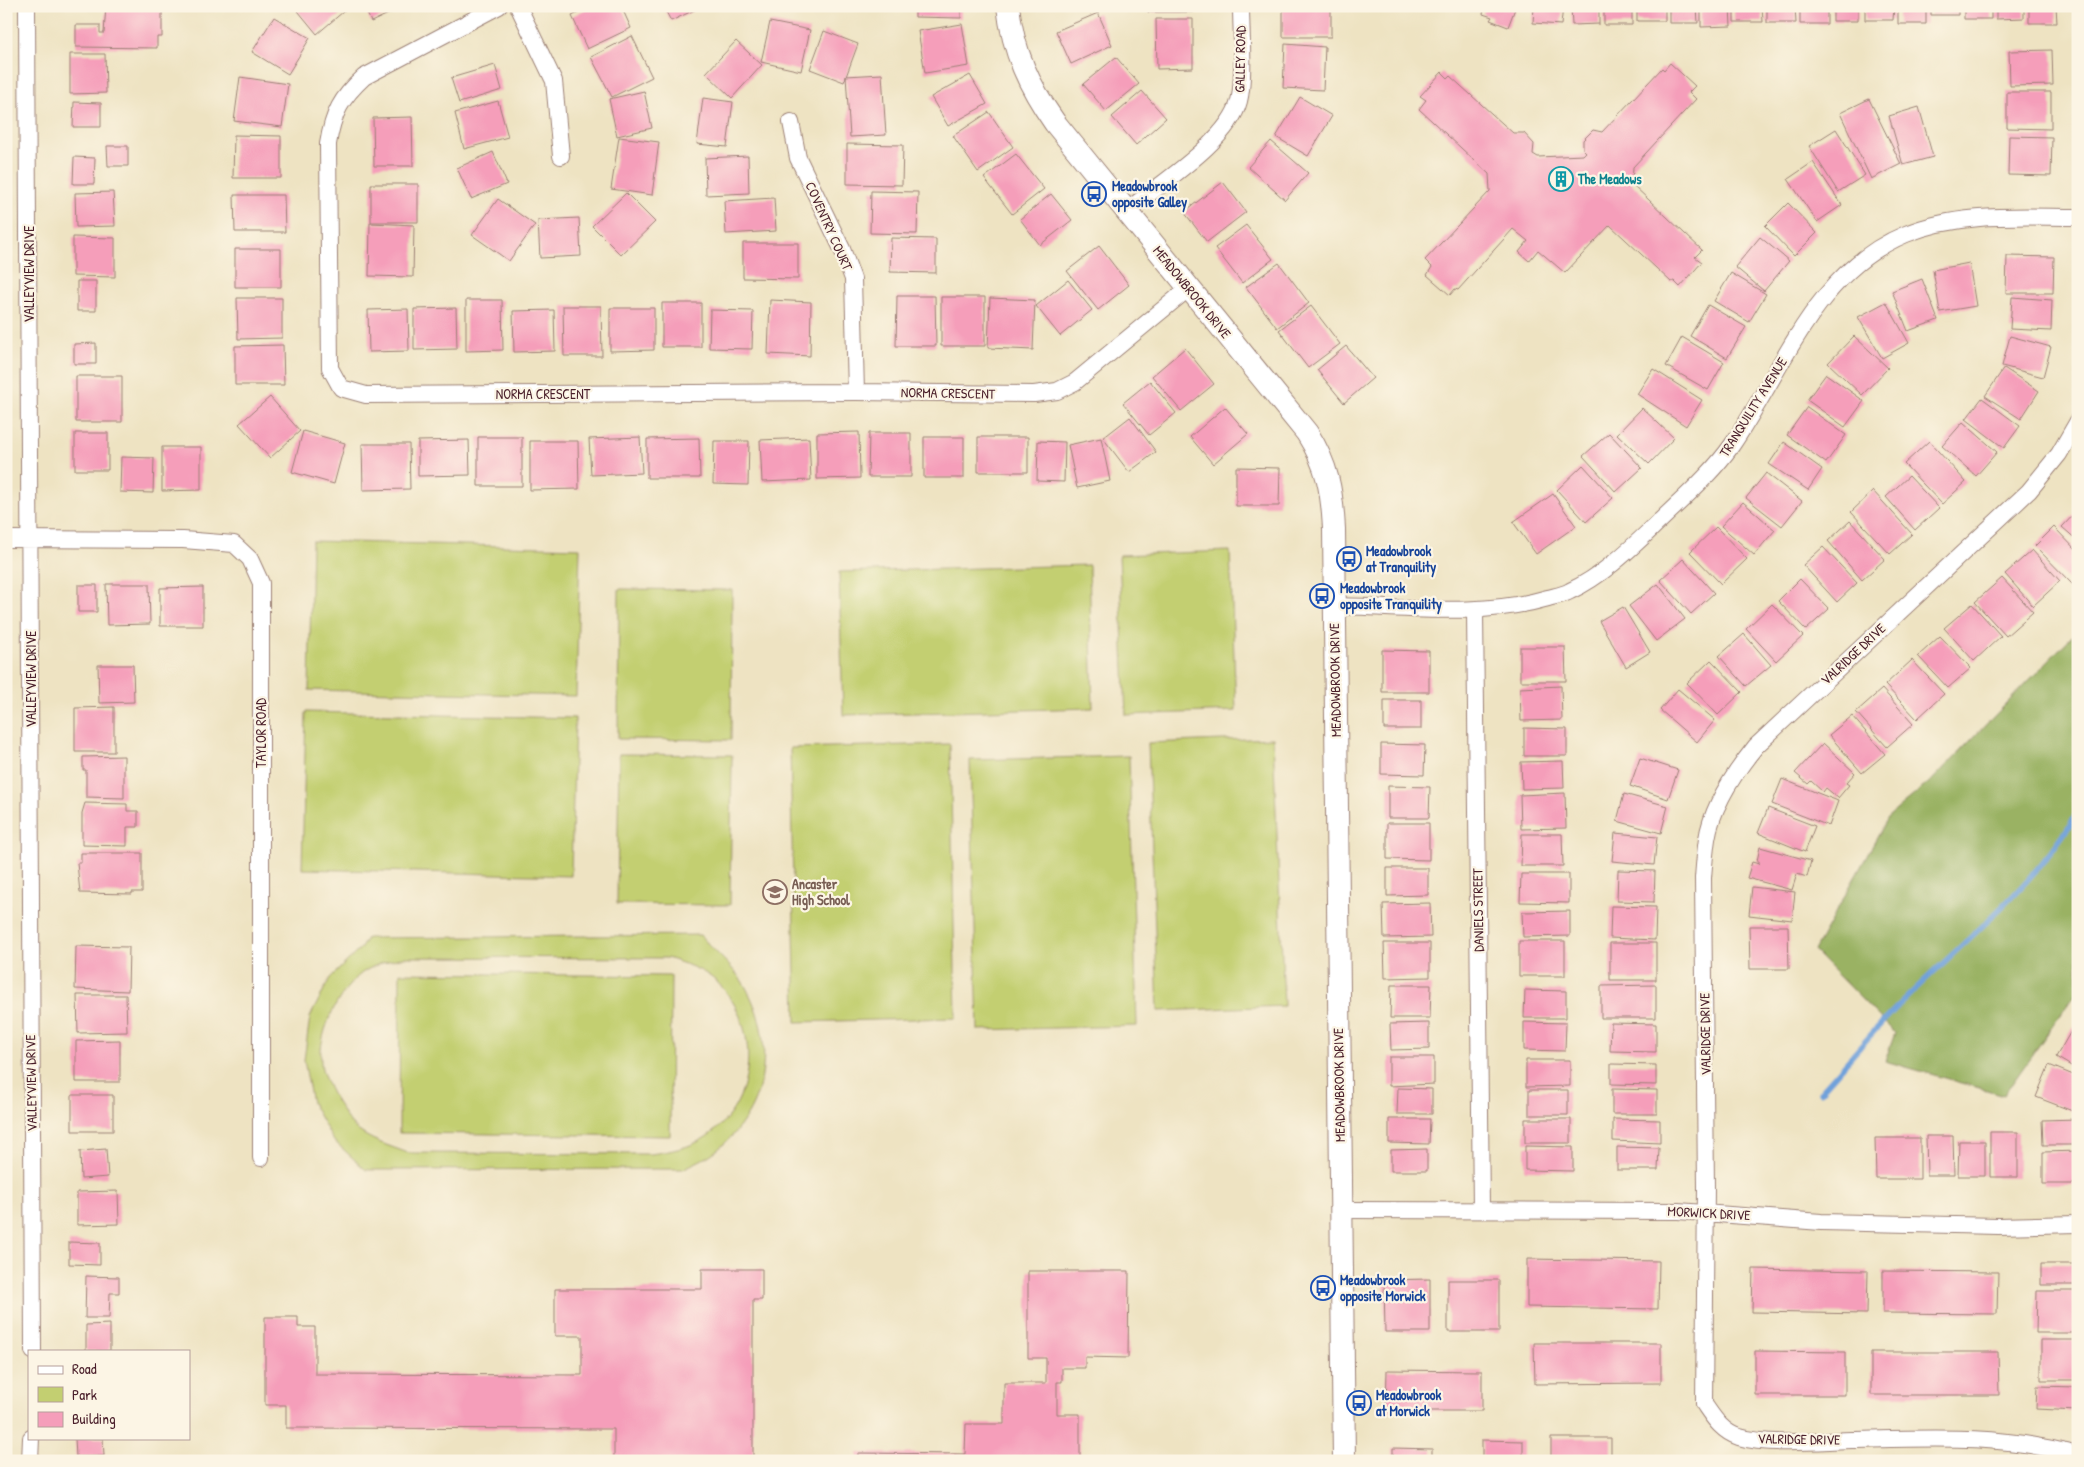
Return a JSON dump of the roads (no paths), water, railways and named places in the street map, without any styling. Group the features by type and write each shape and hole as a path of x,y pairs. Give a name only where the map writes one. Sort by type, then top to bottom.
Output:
{"street":[{"name":"VALLEYVIEW DRIVE","path":"28,6 31,539 30,1022 33,1350"},
{"name":"NORMA CRESCENT","path":"500,6 364,77 350,90 336,110 328,144 330,368 341,388 366,395 856,392 1034,394 1057,391 1076,382 1189,288"},
{"path":"518,6 554,81 561,156"},
{"name":"MEADOWBROOK DRIVE","path":"1008,6 1013,41 1029,84 1055,123 1307,433 1324,462 1332,502 1344,1461"},
{"name":"GALLEY ROAD","path":"1127,211 1207,146 1230,123 1240,99 1241,6"},
{"name":"COVENTRY COURT","path":"792,122 798,158 842,249 852,279 856,392"},
{"name":"TRANQUILITY AVENUE","path":"1334,606 1475,610 1517,606 1569,592 1620,558 1678,503 1722,457 1732,444 1818,302 1842,276 1870,254 1908,233 1950,221 1973,218 2078,217"},
{"name":"VALRIDGE DRIVE","path":"2078,421 2059,454 2039,480 1767,734 1737,771 1721,801 1707,837 1703,878 1706,1212 1704,1404 1717,1424 1738,1437 1780,1442 1963,1438 2032,1444 2078,1455"},
{"name":"TAYLOR ROAD","path":"6,539 183,540 234,544 250,560 261,583 260,1158"},
{"name":"DANIELS STREET","path":"1475,610 1480,1210"},
{"name":"MORWICK DRIVE","path":"1340,1210 1706,1212 1821,1222 1998,1226 2078,1224"},
{"path":"30,1461 31,1440"}],"waterway":[{"path":"1820,1092 1897,1007 2017,891 2060,840 2078,812"}],"place":[{"name":"The Meadows","path":"1561,179"},
{"name":"Meadowbrook opposite Galley","path":"1094,194"},
{"name":"Meadowbrook at Tranquility","path":"1349,559"},
{"name":"Meadowbrook opposite Tranquility","path":"1322,596"},
{"name":"Ancaster High School","path":"775,892"},
{"name":"Meadowbrook opposite Morwick","path":"1323,1288"},
{"name":"Meadowbrook at Morwick","path":"1359,1403"}]}
